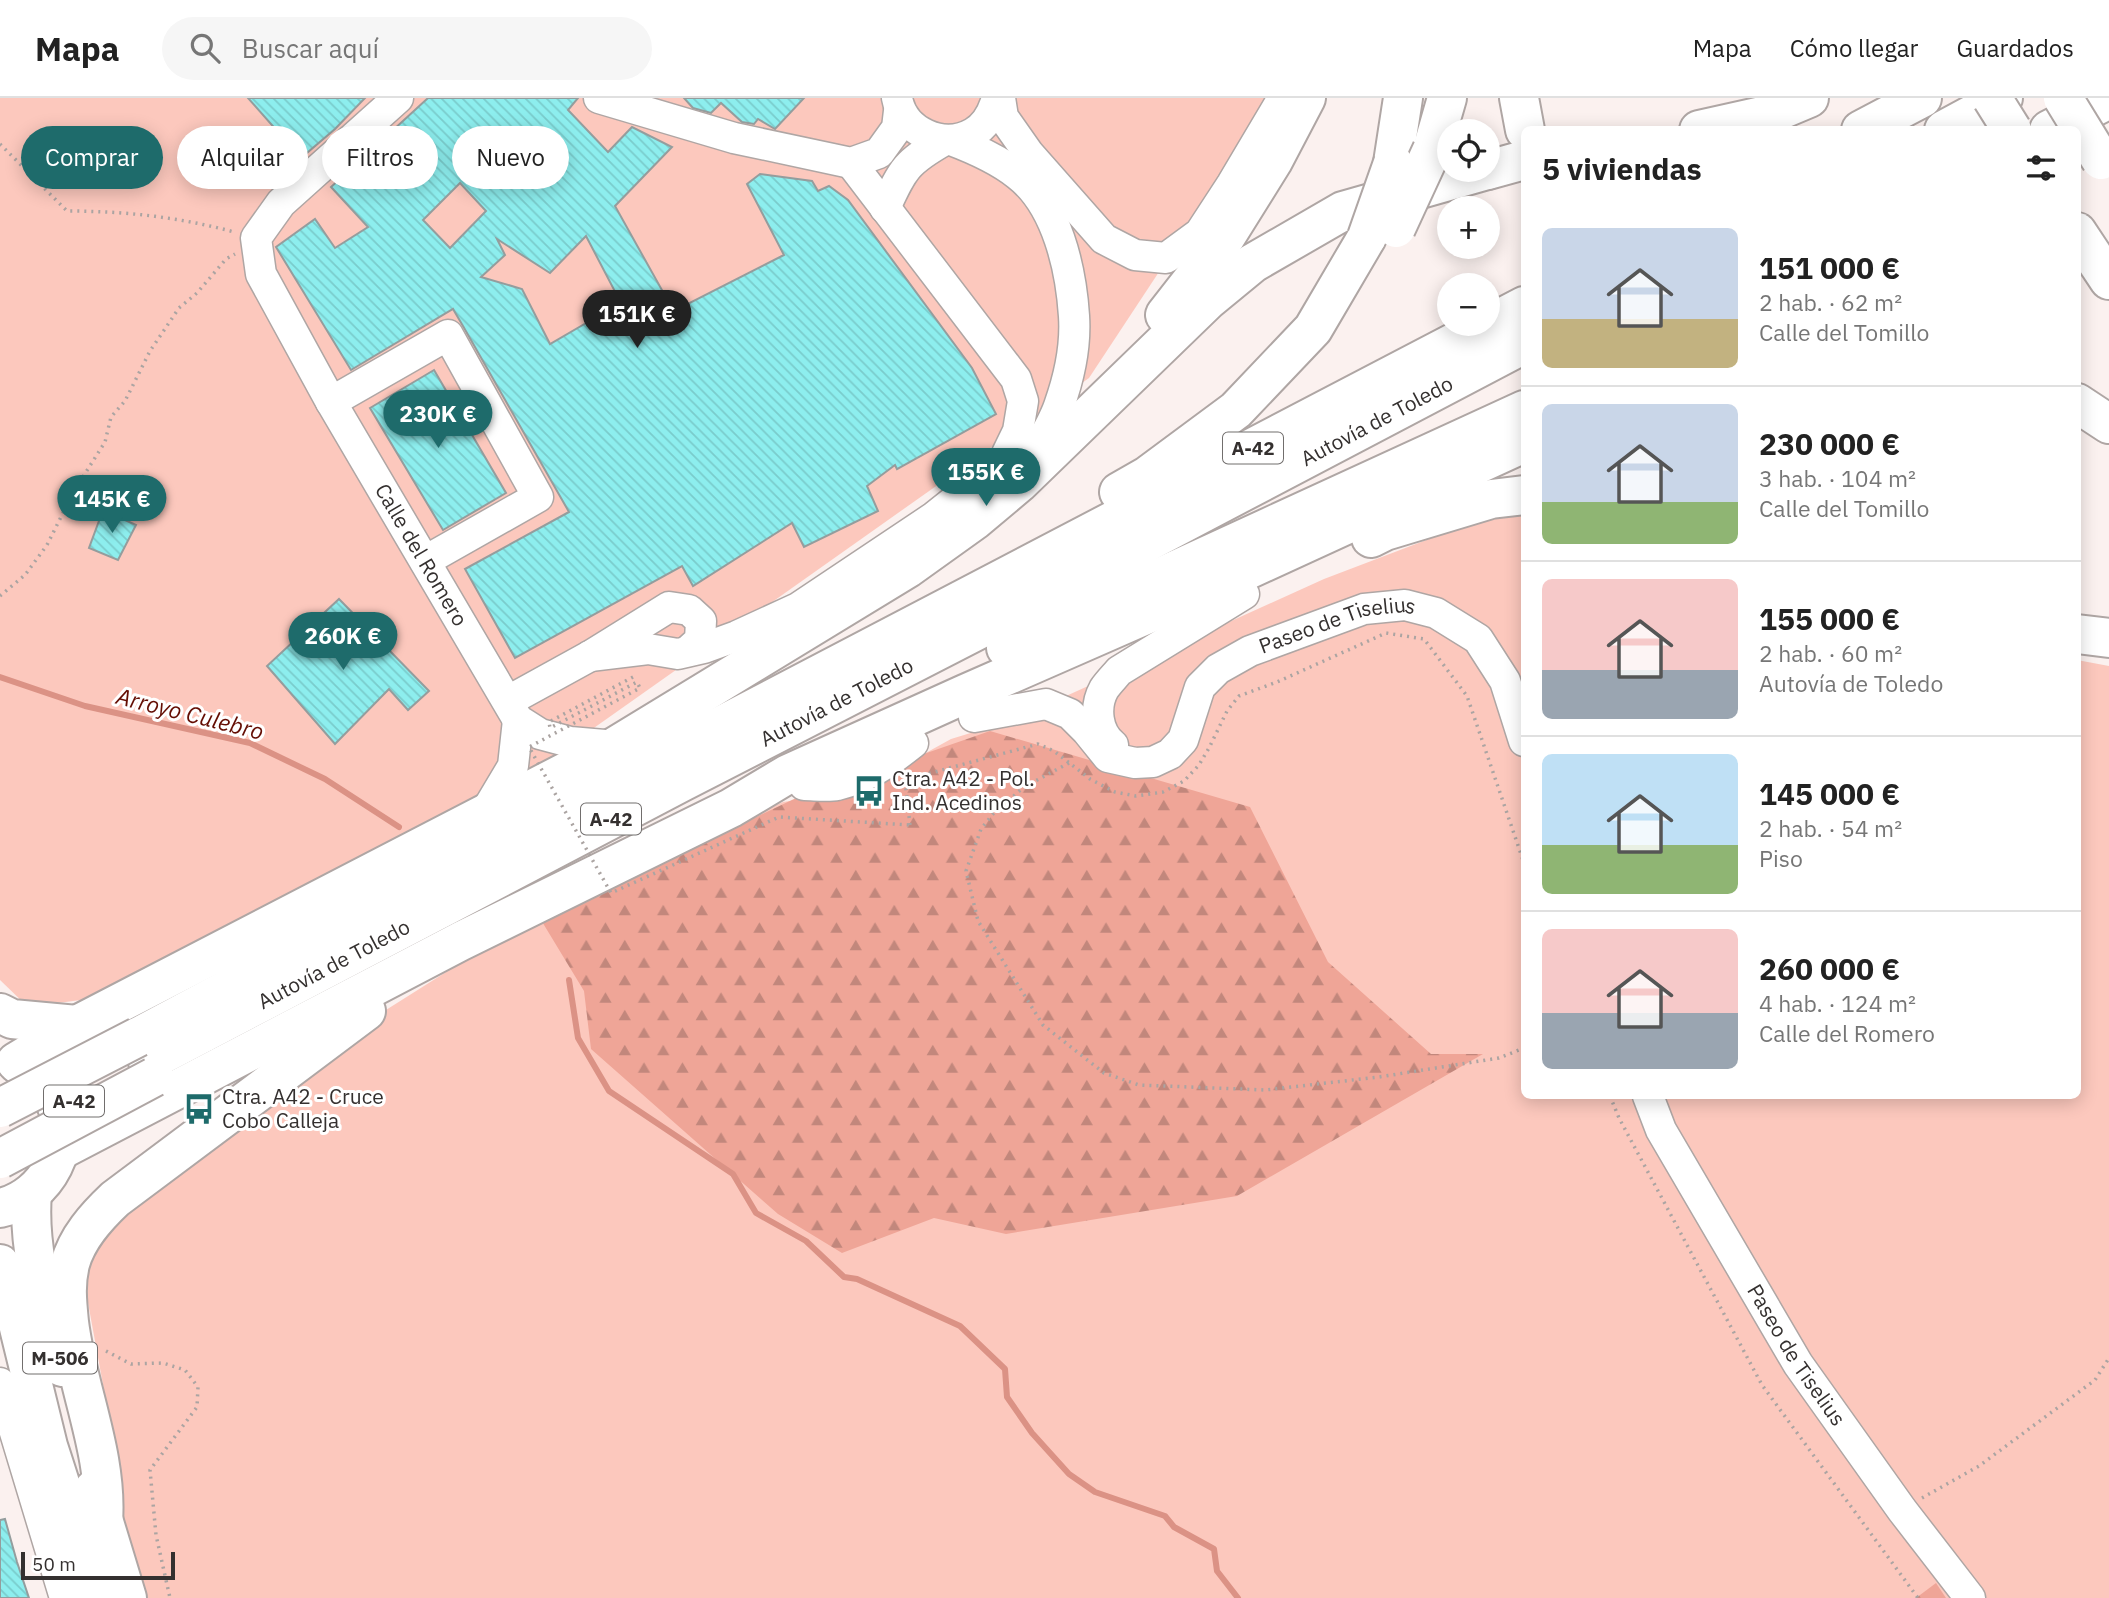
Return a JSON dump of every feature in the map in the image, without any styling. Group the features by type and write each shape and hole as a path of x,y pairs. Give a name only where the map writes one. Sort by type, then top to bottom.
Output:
{"main road":[{"path":"1083,419 1225,238 1273,161 1306,98"},
{"path":"1382,232 1403,98"},
{"path":"980,588 1075,516 1147,476 1236,410 1313,329 1382,232 1432,150 1447,98"},
{"path":"1717,126 1771,114 1809,98"},
{"path":"1869,126 1922,98"},
{"path":"1992,98 2010,126"},
{"path":"1951,126 2003,98"},
{"path":"2063,98 2080,126"},
{"path":"2057,126 2109,99"},
{"path":"2081,127 2105,166"},
{"path":"1500,166 1521,161"},
{"path":"8,1060 616,746 908,568 975,520 1019,483 1208,300 1253,263 1343,211 1445,182"},
{"path":"2081,238 2109,280"},
{"name":"Autovía de Toledo","path":"147,1059 680,747 1521,308"},
{"name":"Autovía de Toledo","path":"147,1059 1075,580 1521,346"},
{"path":"2081,405 2109,424"},
{"path":"0,1159 147,1059 507,892 795,746 1521,411"},
{"path":"59,1151 461,941 731,807 788,774 1232,577 1521,444"},
{"path":"731,807 804,785 913,743 1385,531 1492,499 1521,495"},
{"path":"795,746 836,719 1046,608 1075,580"},
{"path":"2081,634 2109,638"},
{"path":"103,1522 104,1497 98,1455 72,1348 66,1292 71,1262 84,1233 115,1199 461,941"},
{"path":"0,1013 12,1019 77,1025"},
{"name":"A-42","path":"0,1108 147,1059"},
{"name":"A-42","path":"0,1141 147,1059"},
{"name":"M-506","path":"8,1060 38,1078 54,1099 61,1125 59,1151 50,1175 16,1201 31,1234 34,1261 103,1522 114,1589"},
{"name":"M-506","path":"0,1264 9,1287 48,1446 114,1589"},
{"path":"0,1341 48,1446"}],"street":[{"path":"256,238 281,203 398,98"},
{"path":"599,98 734,138 851,163 879,153 897,128 898,104"},
{"path":"885,208 901,173 920,154 948,140 974,133 991,116 998,98"},
{"path":"998,98 1003,117 1029,154 1104,239 1135,255 1166,258 1200,233 1283,98"},
{"path":"898,104 918,132 977,149 1020,176 1044,204 1064,251 1074,318 1070,365 1058,408 1019,483"},
{"path":"590,656 648,649 678,654 737,636 798,608 934,517 1003,462 1018,430 1023,401 1016,379 851,163"},
{"name":"Calle del Romero","path":"256,238 261,274 331,402 513,710"},
{"path":"331,402 448,335 538,497 425,561"},
{"path":"1135,763 1106,740 1097,714 1104,689 1119,671 1244,594"},
{"name":"Paseo de Tiselius","path":"1135,763 1153,761 1170,754 1183,740 1200,687 1218,669 1250,651 1364,609 1405,606 1436,612 1478,639 1505,681 1521,732"},
{"path":"513,710 590,656 669,607 689,610 701,621 700,640 688,651"},
{"path":"974,717 1046,704 1070,713 1108,757 1135,763"},
{"path":"513,710 540,734 570,742 616,746"},
{"path":"485,813 513,766 513,710"},
{"name":"Paseo de Tiselius","path":"1649,1099 1661,1130 1798,1364 1902,1510 1970,1598"},
{"path":"0,1382 67,1598"},
{"path":"48,1446 67,1598"}],"path":[{"path":"0,144 66,211 153,215 201,223 256,238"},
{"path":"0,596 25,575 47,545 74,491 105,442 111,417 125,401 150,351 179,308 197,293 226,260 256,238"},
{"path":"1203,760 1227,711 1239,696 1387,633 1424,639 1467,696 1521,854"},
{"path":"633,677 549,722 550,728 637,682 640,688 529,747 611,893 779,817 910,825 905,780 1038,744 1054,751 1070,763 1024,787 993,814 981,829 966,872 978,921 1043,1026 1104,1073 1139,1085 1265,1090 1379,1077 1499,1058 1521,1049"},
{"path":"1611,1099 1762,1385 1918,1598"},
{"path":"106,1351 131,1364 163,1363 185,1370 198,1387 197,1407 150,1470 156,1535 170,1598"},
{"path":"1902,1510 1979,1466 2095,1380 2109,1358"}],"shaded area":[{"path":"0,98 1268,98 1182,237 1089,378 516,783 88,999 28,1007 0,980"},
{"path":"1521,514 1521,1099 2081,1099 2081,661 2109,666 2109,1598 144,1598 124,1532 104,1390 84,1281 108,1225 378,1015 527,921 783,802 857,791 951,739 1013,720 1324,579 1492,515"}],"green space":[{"path":"990,731 1250,807 1328,962 1431,1054 1483,1054 1237,1196 1006,1234 934,1218 842,1253 778,1214 591,1049 584,991 541,920 794,799"},
{"path":"1936,1583 1946,1598 1916,1598"}],"building":[{"path":"248,98 365,98 338,126 322,126 322,140 308,152 308,126 273,126"},
{"path":"428,98 578,98 568,110 608,152 632,127 672,147 615,206 663,292 669,291 678,309 784,255 747,184 760,174 812,181 818,191 829,186 848,200 972,368 996,414 897,469 895,465 867,486 878,511 804,547 792,523 693,586 682,566 515,658 465,569 569,512 453,309 351,370 276,247 315,219 335,248 368,227 333,189 438,189 438,126 397,126","holes":["586,236 621,303 608,310 616,316 605,312 550,344 522,289 481,277 505,255 497,239 550,273"]},
{"path":"684,98 804,98 775,129 758,119 754,124 742,122 721,103 711,113 693,108"},
{"path":"434,370 506,493 443,530 370,408"},
{"path":"103,510 136,525 118,560 89,548"},
{"path":"339,599 429,691 408,710 389,689 335,744 267,666"},
{"path":"5,1519 29,1598 0,1598 0,1520"}],"waterway":[{"name":"Arroyo Culebro","path":"0,677 85,706 250,743 325,779 399,827"},
{"name":"Arroyo Culebro","path":"569,980 578,1038 609,1091 733,1174 756,1213 806,1241 844,1277 857,1279 960,1326 1005,1369 1007,1397 1032,1433 1069,1474 1095,1492 1165,1516 1174,1527 1214,1549 1217,1571 1238,1598"}],"place":[{"name":"Ctra. A42 - Pol. Ind. Acedinos","path":"869,791"},
{"name":"Ctra. A42 - Cruce Cobo Calleja","path":"199,1109"}]}
